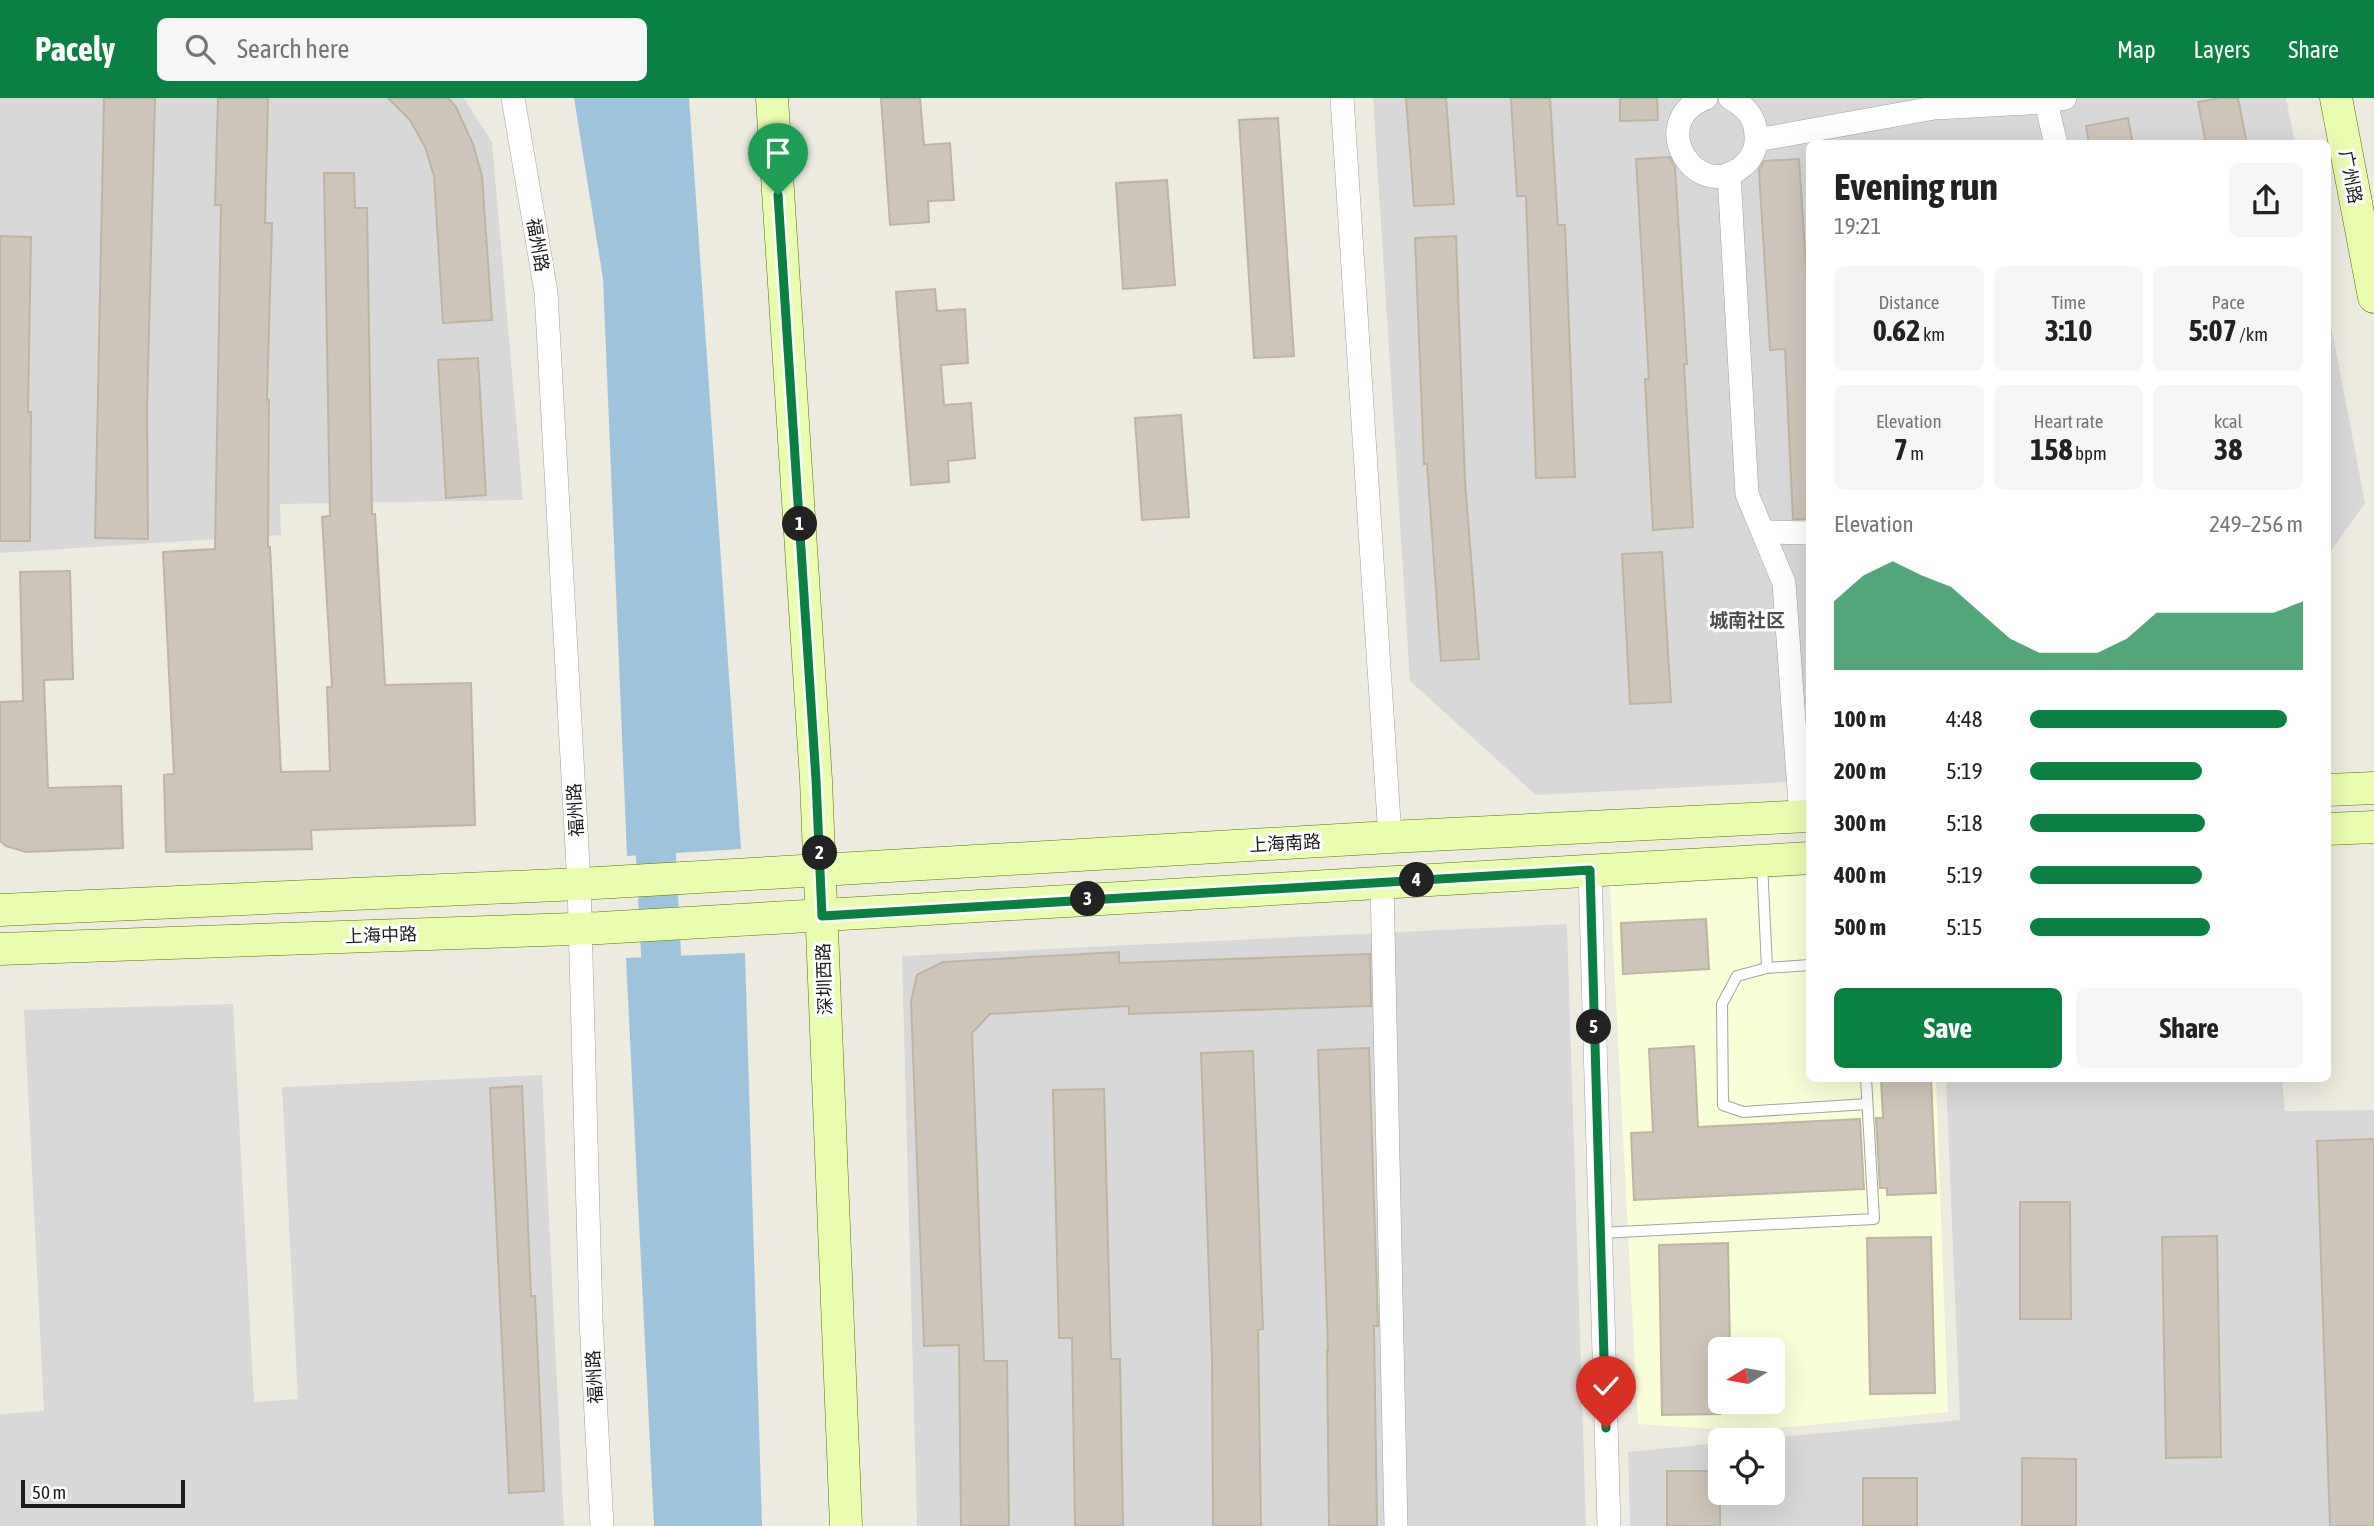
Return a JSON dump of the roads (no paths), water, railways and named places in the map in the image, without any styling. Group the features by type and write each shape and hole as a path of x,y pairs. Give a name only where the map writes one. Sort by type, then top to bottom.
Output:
{"main road":[{"name":"深圳西路","path":"772,98 821,871 846,1526"},
{"name":"广州路","path":"2336,98 2374,297"},
{"path":"2331,790 2374,788"},
{"name":"上海南路","path":"589,884 1390,837 1805,817"},
{"path":"2331,829 2374,827"},
{"path":"822,916 1806,858"},
{"path":"0,910 589,884"},
{"name":"上海中路","path":"0,949 590,928 822,916"}],"street":[{"name":"福州路","path":"513,98 546,292 589,884 591,1306 602,1526"},
{"path":"1342,98 1390,837"},
{"path":"1706,98 1691,106 1682,116 1678,142 1682,155 1691,166 1702,173 1715,176 1729,174 1748,161 1757,139 1756,126 1750,114 1741,104 1730,98"},
{"path":"1757,139 1934,108 2052,99 2056,140"},
{"path":"1729,174 1747,494 1784,583 1805,817"},
{"path":"1763,532 1806,533"},
{"path":"1590,870 1608,1526"},
{"path":"1382,882 1396,1526"}],"lane":[{"path":"1762,860 1767,968"},
{"path":"1806,965 1767,968 1737,976 1722,1004 1723,1105 1743,1112 1867,1104"},
{"path":"1600,1233 1874,1219 1866,1082"}],"water":[{"path":"574,98 689,98 741,849 627,856 603,279"},
{"path":"745,953 762,1526 654,1526 626,958"}],"waterway":[{"path":"653,798 664,1012"}],"district":[{"name":"城南社区","path":"1747,620"}]}
